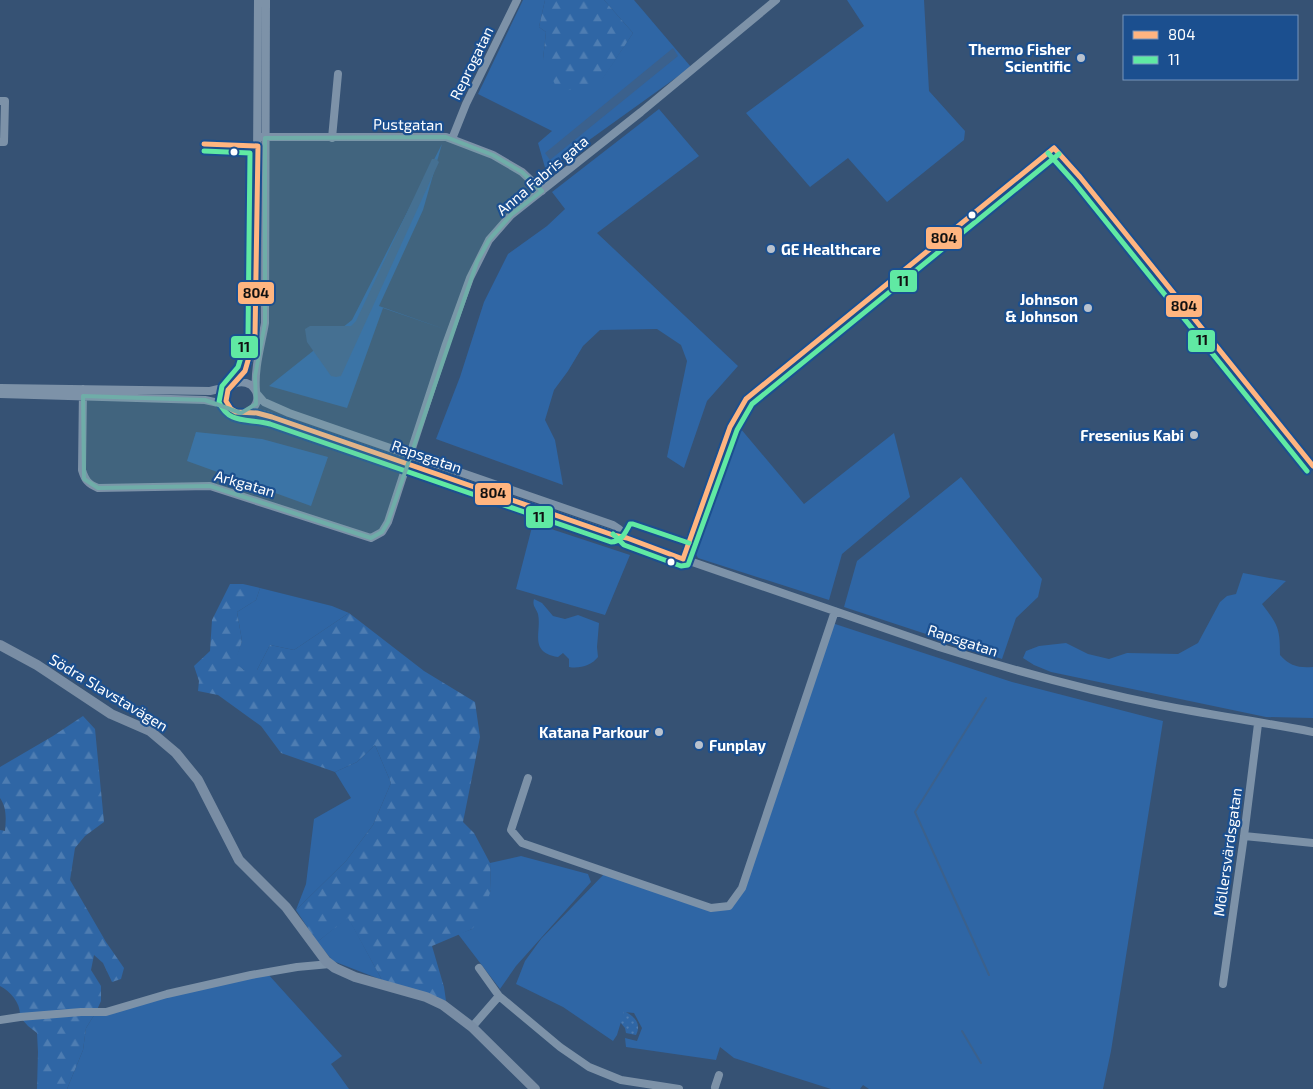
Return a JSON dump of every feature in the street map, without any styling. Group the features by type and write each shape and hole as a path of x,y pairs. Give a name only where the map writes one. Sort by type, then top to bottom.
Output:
{"street":[{"path":"0,388 205,400 228,405 236,412 246,413 254,408 257,393 256,365 265,323 258,0"},
{"path":"228,405 226,395 245,371 255,336 266,0"},
{"name":"Reprogatan","path":"452,139 466,104 516,0"},
{"name":"Anna Fabris gata","path":"407,463 470,278 489,240 511,215 642,112 776,0"},
{"path":"332,138 338,74"},
{"path":"0,101 5,101 4,142 0,142"},
{"name":"Pustgatan","path":"262,138 446,137 493,155 522,172 542,191"},
{"path":"0,394 210,391 247,383 257,393"},
{"name":"Arkgatan","path":"83,393 82,470 84,479 90,485 98,488 210,486 371,538 382,532 388,522 393,501 407,463"},
{"name":"Rapsgatan","path":"257,393 264,402 289,413 613,525 627,538"},
{"name":"Rapsgatan","path":"246,413 272,416 683,559 1008,668 1130,699 1258,724 1313,731"},
{"path":"683,559 691,536"},
{"path":"528,778 511,830 522,843 710,908 729,906 742,888 835,611"},
{"name":"Södra Slavstavägen","path":"0,645 37,665 111,714 150,732 176,753 198,780 239,860 286,907 312,944 330,964 355,977 443,1005 472,1027 535,1089"},
{"name":"Möllersvärdsgatan","path":"1223,984 1258,724"},
{"path":"1244,836 1313,844"},
{"path":"0,1020 57,1014 106,1012 167,994 251,976 330,964"},
{"path":"479,968 499,996 554,1043 589,1067 621,1080 679,1089"},
{"path":"472,1027 499,996"},
{"path":"714,1088 719,1075"}],"highlighted area":[{"path":"446,137 493,155 522,172 542,191 511,215 489,240 477,262 388,522 382,532 371,538 210,486 98,488 84,479 83,396 205,400 241,413 256,404 255,376 265,323 265,138"}],"green space":[{"path":"523,0 545,0 539,27 546,32 543,59 602,79 633,33 604,0 634,0 691,67 546,171 538,143 552,131 478,94"},
{"path":"545,0 604,0 633,33 602,80 559,93 543,59 546,32 539,27"},
{"path":"847,0 924,0 929,91 965,131 964,140 887,202 848,158 810,187 746,113 864,26"},
{"path":"659,109 699,156 597,233 738,366 707,401 684,468 667,457 687,361 681,345 657,329 600,330 583,346 554,390 545,420 555,440 563,485 436,439 460,377 484,302 508,254 547,226 565,209 552,192"},
{"path":"442,144 423,210 379,306 447,330 383,308 347,408 269,386 352,320"},
{"path":"735,422 804,504 894,433 910,497 842,554 829,600 698,558 693,549"},
{"path":"196,432 262,439 328,457 311,506 187,461"},
{"path":"961,477 1042,579 1038,597 1016,618 1002,659 844,607 857,561"},
{"path":"533,523 630,555 605,615 516,589"},
{"path":"1243,573 1286,581 1262,604 1277,627 1280,655 1287,662 1295,666 1313,667 1313,718 1266,717 1051,672 1023,658 1026,651 1039,646 1066,643 1088,654 1109,659 1127,653 1178,654 1198,643 1220,602 1227,596 1236,594"},
{"path":"230,584 243,584 260,588 256,600 237,612 242,641 235,663 244,670 257,670 270,645 294,650 349,613 424,671 475,702 480,737 463,822 474,833 490,863 491,890 481,919 472,929 432,946 444,987 446,1001 382,980 348,918 317,942 296,910 346,861 373,825 391,783 375,745 357,762 335,772 281,753 261,726 218,695 198,691 199,681 194,666 210,651 212,620"},
{"path":"260,588 332,606 349,613 294,650 270,645 257,670 244,670 234,663 242,641 237,612 256,600"},
{"path":"534,599 542,603 553,616 565,619 578,615 599,623 598,657 581,667 569,667 569,659 563,653 558,657 543,651 538,640 539,621"},
{"path":"832,623 1012,682 1163,721 1111,1051 1103,1089 869,1089 863,1085 860,1089 831,1089 734,1058 720,1047 716,1060 626,1047 625,1038 637,1041 642,1028 634,1013 624,1012 617,1035 613,1041 563,1007 516,984 525,961 541,939 606,872 710,908 729,906 742,888"},
{"path":"83,716 95,729 104,822 85,836 75,848 70,880 106,942 124,968 121,979 112,982 103,963 94,955 91,970 101,986 101,1001 86,1028 83,1050 67,1089 37,1089 37,1033 20,1017 19,1007 15,999 0,986 0,830 5,831 6,818 4,806 0,798 0,767"},
{"path":"375,745 391,783 373,825 346,861 296,910 306,884 314,819 351,798 335,772 357,762"},
{"path":"521,856 588,874 591,882 516,966 500,989 458,934 472,929 491,890 490,863"},
{"path":"348,917 382,980 333,961 317,942"},
{"path":"267,973 342,1056 331,1064 349,1089 67,1089 83,1050 86,1028 96,1012"},
{"path":"624,1011 636,1020 638,1031 636,1035 626,1033 625,1028 620,1022"}],"shaded area":[{"path":"673,48 678,56 550,160 545,153"},
{"path":"432,159 436,159 439,162 341,376 331,376 307,342 305,329 310,326 351,326 356,321"}],"waterway":[{"path":"986,698 915,812 989,975"},
{"path":"962,1031 981,1063"}],"transit line":[{"name":"804","path":"204,144 258,146 255,336 245,371 228,390 226,401 231,409 236,412 257,413 272,417 613,535 627,538 683,559"},
{"name":"804","path":"1054,148 1080,177 1313,466"},
{"name":"804","path":"683,559 730,427 746,399 1054,148"},
{"name":"11","path":"204,151 250,153 248,335 238,367 222,386 219,402 228,414 240,419 270,424 611,542 618,540 630,524 633,524 689,543"},
{"name":"11","path":"1048,153 1074,182 1307,471"},
{"name":"11","path":"613,534 624,545 681,566 688,565 737,430 752,404 1059,154"}],"place":[{"name":"Thermo Fisher Scientific","path":"1081,58"},
{"name":"GE Healthcare","path":"771,249"},
{"name":"Johnson & Johnson","path":"1088,308"},
{"name":"Fresenius Kabi","path":"1194,435"},
{"name":"Katana Parkour","path":"659,732"},
{"name":"Funplay","path":"699,745"}]}
